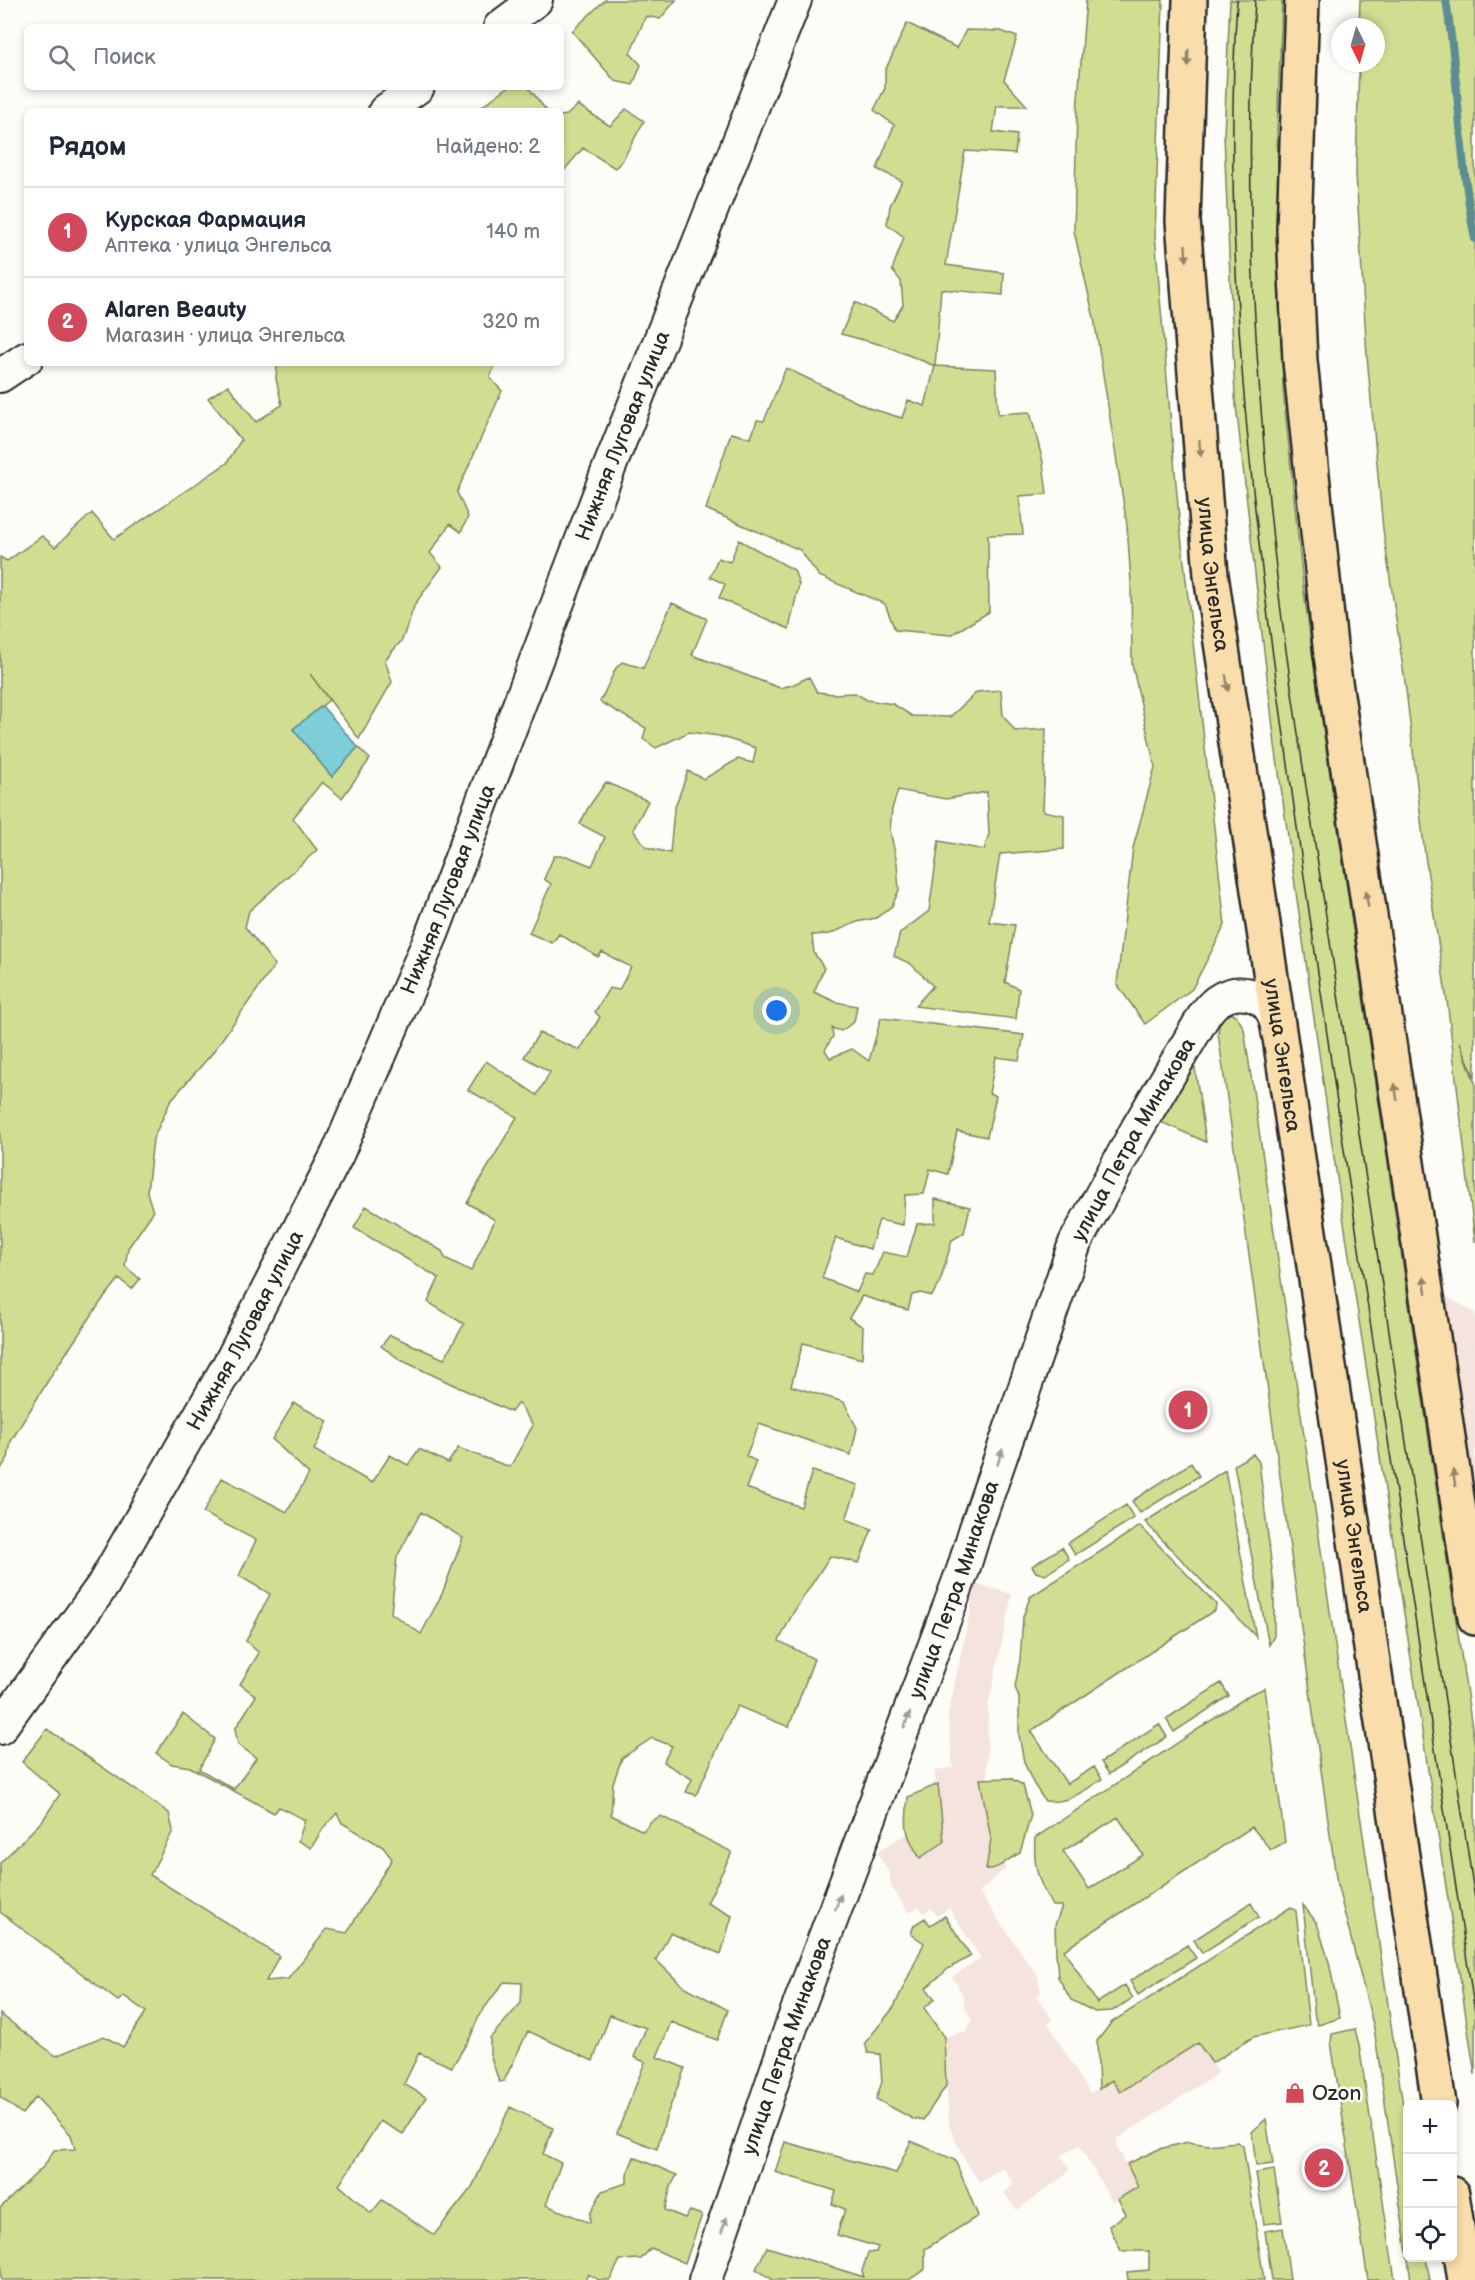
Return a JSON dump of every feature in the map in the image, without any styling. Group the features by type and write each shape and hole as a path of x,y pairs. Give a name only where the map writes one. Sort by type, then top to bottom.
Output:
{"main road":[{"name":"улица Энгельса","path":"1190,0 1183,221 1211,575 1439,2100"},
{"path":"1302,0 1295,219 1300,362 1331,654 1475,1618"},
{"path":"1454,2208 1465,2280"}],"street":[{"path":"504,24 536,0"},
{"name":"Нижняя Луговая улица","path":"0,1728 103,1585 232,1359 337,1155 432,934 606,476 795,0"},
{"path":"389,108 414,90"},
{"path":"0,376 24,360"},
{"name":"улица Петра Минакова","path":"705,2280 791,2027 963,1570 1075,1243 1137,1129 1205,1014 1218,1000 1232,994 1248,993 1262,999 1273,1013 1278,1032"}],"shaded area":[{"path":"1444,1295 1475,1313 1475,1504"},
{"path":"976,1584 1012,1594 988,1707 987,1765 992,1823 1001,1830 1005,1869 979,1892 1037,1975 1041,1992 1036,1996 1053,2020 1048,2023 1090,2094 1112,2080 1121,2092 1199,2042 1218,2073 1117,2139 1117,2147 1138,2187 1112,2202 1079,2145 1061,2156 1069,2167 1068,2173 1017,2210 1004,2193 1014,2184 1003,2167 979,2182 965,2160 949,2126 944,2037 966,2031 972,2021 964,2005 964,1996 952,1977 981,1958 949,1908 937,1916 931,1908 923,1913 919,1906 909,1913 890,1885 890,1874 877,1852 909,1832 937,1832 935,1771 953,1767 948,1715"}],"green space":[{"path":"605,0 676,0 660,19 646,16 630,53 641,65 633,85 615,81 572,31"},
{"path":"1086,0 1163,0 1155,233 1179,518 1225,925 1192,989 1145,1024 1117,984 1133,848 1155,767 1132,664 1131,582 1127,525 1094,318 1074,231 1077,111"},
{"path":"1230,0 1282,0 1277,133 1283,389 1303,585 1324,735 1475,1748 1475,2075 1333,1151 1275,745 1235,396 1224,135"},
{"path":"1360,0 1475,0 1475,1078 1460,1042 1475,1083 1475,1242 1448,1008 1425,855 1406,689 1383,529 1367,356 1356,173 1359,72 1385,72 1385,18 1359,18"},
{"path":"907,23 957,48 966,30 1001,31 1017,37 1004,80 1027,106 997,106 993,132 1017,135 1015,154 965,151 946,265 1004,273 1003,295 941,289 935,366 886,346 841,334 855,302 893,321 903,305 901,281 892,270 904,237 887,224 890,206 902,181 877,169 894,125 874,110 885,88 885,71"},
{"path":"504,90 530,90 545,108 480,108"},
{"path":"578,105 610,126 626,109 644,121 622,161 615,168 583,148 564,170 564,116"},
{"path":"277,366 494,366 490,378 502,391 457,492 468,517 461,532 450,524 430,553 442,567 415,604 402,640 385,660 392,682 359,739 310,674 329,700 293,729 332,777 358,747 370,759 342,798 322,782 293,818 317,850 249,911 245,927 275,965 210,1056 171,1100 153,1139 147,1192 153,1212 128,1248 125,1266 140,1279 132,1289 119,1279 100,1303 54,1371 11,1441 8,1458 0,1470 0,557 7,561 42,536 55,547 92,513 114,539 227,463 241,440 208,398 228,385 256,422 282,405 276,379"},
{"path":"935,366 996,369 998,414 1030,412 1043,462 1047,494 1019,496 1023,534 988,535 989,612 951,635 895,630 885,604 819,576 800,550 706,509 731,433 751,438 757,420 764,421 786,368 869,408 902,418 908,400 925,406"},
{"path":"739,540 794,570 799,584 789,629 719,598 725,584 710,577 718,558 730,562"},
{"path":"672,603 707,619 692,655 780,688 809,677 817,692 855,693 867,700 893,704 912,716 950,717 977,692 1001,690 1003,715 1015,731 1046,729 1043,811 1064,815 1064,849 1000,854 989,922 1015,925 1005,982 1019,989 1016,1019 915,1006 933,986 911,964 894,956 900,933 929,911 939,841 984,850 989,834 987,792 946,799 898,790 892,809 890,830 897,863 899,890 892,906 876,918 857,922 830,934 812,935 814,953 824,968 814,992 836,1002 857,1006 854,1022 841,1031 832,1028 833,1036 825,1050 830,1058 852,1049 869,1061 881,1018 1024,1035 1019,1060 996,1057 989,1093 996,1096 987,1137 957,1131 948,1174 930,1169 924,1194 905,1195 903,1225 879,1220 870,1249 836,1238 822,1278 857,1292 865,1274 873,1275 883,1252 907,1257 917,1224 935,1223 935,1199 970,1207 964,1233 952,1240 941,1279 932,1296 921,1293 912,1295 908,1310 862,1296 849,1318 863,1327 862,1359 803,1343 791,1386 844,1402 857,1428 851,1455 759,1424 746,1456 756,1461 746,1488 801,1507 812,1471 858,1485 846,1519 872,1529 859,1563 830,1556 793,1613 779,1641 814,1659 789,1727 737,1706 696,1795 686,1792 692,1779 663,1762 672,1746 652,1738 622,1758 613,1783 611,1815 643,1831 651,1821 661,1816 732,1852 707,1903 732,1916 721,1954 670,1933 656,1960 682,1985 728,2010 717,2040 671,2022 657,2057 685,2068 666,2117 657,2149 617,2133 645,2062 634,2057 646,2028 610,2015 593,2061 528,2031 504,2081 499,2082 490,2054 490,2038 521,2003 522,1983 504,1982 479,2015 471,2036 452,2067 419,2053 404,2084 426,2097 403,2134 380,2121 339,2185 371,2213 382,2200 434,2235 472,2187 510,2107 553,2128 543,2154 561,2163 546,2205 590,2223 590,2214 602,2191 627,2183 627,2174 634,2157 677,2175 671,2186 665,2210 685,2218 690,2211 702,2215 685,2263 651,2248 641,2259 620,2260 610,2280 599,2280 588,2274 585,2280 1,2280 0,2208 44,2166 54,2150 75,2149 71,2135 36,2097 22,2114 0,2097 0,2014 56,2056 104,2036 123,2047 146,2012 124,1996 118,2001 0,1912 0,1863 43,1820 60,1794 22,1762 47,1729 169,1813 173,1831 150,1875 279,1956 266,1981 288,1979 327,1929 347,1933 392,1859 383,1847 342,1823 337,1813 324,1827 311,1848 298,1841 305,1820 279,1807 274,1813 190,1767 172,1764 156,1753 183,1714 215,1739 199,1769 234,1789 256,1758 238,1744 235,1729 256,1696 240,1684 259,1653 246,1641 270,1594 239,1576 256,1540 203,1513 222,1478 287,1512 309,1474 272,1439 294,1403 328,1421 314,1450 372,1483 390,1455 408,1465 419,1449 448,1463 458,1448 510,1467 533,1425 518,1403 511,1412 401,1360 381,1346 390,1335 444,1359 464,1324 428,1302 439,1278 354,1228 366,1206 442,1251 445,1258 471,1271 495,1220 467,1203 517,1117 468,1090 486,1061 537,1095 550,1072 524,1057 539,1033 580,1050 600,1017 595,1012 609,988 619,990 631,967 602,952 598,957 559,934 552,943 529,933 551,884 544,879 554,856 567,856 592,866 605,837 580,824 606,782 648,801 633,830 646,847 670,853 674,810 688,771 704,779 738,759 753,763 756,748 719,736 689,732 656,748 643,739 646,728 600,702 616,668 622,662 643,668","holes":["421,1512 463,1538 442,1594 421,1634 391,1613 397,1557"]},
{"path":"1229,1013 1236,1015 1244,1029 1403,2106 1403,2226 1374,2028 1337,1884 1218,1033 1221,1017"},
{"path":"1190,1066 1195,1068 1206,1142 1154,1119"},
{"path":"1253,1454 1259,1462 1274,1586 1274,1636 1269,1645 1234,1465"},
{"path":"1191,1463 1199,1476 1140,1513 1132,1501"},
{"path":"1225,1470 1256,1637 1145,1522"},
{"path":"1126,1505 1134,1518 1075,1555 1068,1543"},
{"path":"1140,1526 1216,1604 1215,1610 1031,1731 1067,1784 1094,1767 1102,1779 1068,1799 1045,1801 1033,1783 1024,1762 1019,1735 1019,1698 1015,1687 1020,1660 1023,1617 1030,1597"},
{"path":"1062,1547 1069,1559 1045,1575 1036,1572 1032,1566"},
{"path":"1221,1683 1229,1696 1174,1732 1166,1719"},
{"path":"1265,1688 1285,1842 1271,1850 1252,1827 1064,1950 1097,2003 1125,1985 1133,1998 1112,2011 1095,2012 1071,2000 1058,1977 1055,1925 1062,1906 1052,1906 1043,1889 1036,1865 1035,1838 1251,1694","holes":["1118,1817 1143,1855 1089,1889 1063,1851"]},
{"path":"1159,1724 1167,1737 1109,1774 1101,1762"},
{"path":"1010,1778 1023,1785 1031,1815 1020,1853 986,1870 991,1839 980,1779"},
{"path":"938,1784 944,1842 920,1858 908,1835 906,1815 908,1797"},
{"path":"1251,1903 1259,1917 1202,1953 1194,1940"},
{"path":"1303,1905 1317,1923 1329,1962 1340,2018 1318,2025 1315,2018"},
{"path":"1291,1907 1296,1911 1309,2025 1253,2037 1212,2063 1198,2043 1120,2092 1112,2080 1099,2089 1097,2041 1112,2022"},
{"path":"945,1916 971,1956 948,1969 926,1988 935,1999 924,2008 944,2037 946,2086 923,2120 913,2119 876,2099 882,2082 880,2054 868,2053 865,2043 894,2007 924,1943 911,1934 914,1925 925,1918 930,1925"},
{"path":"1187,1945 1196,1958 1138,1995 1130,1981"},
{"path":"1355,2029 1395,2280 1368,2280 1331,2042 1332,2034"},
{"path":"1266,2119 1273,2164 1256,2166 1252,2132"},
{"path":"911,2141 955,2160 978,2216 925,2249 925,2269 909,2280 773,2280 756,2269 767,2247 864,2277 862,2271 868,2253 876,2252 878,2247 837,2235 845,2209 832,2204 836,2191 775,2172 785,2142 896,2173"},
{"path":"1188,2142 1208,2145 1237,2142 1243,2146 1264,2280 1128,2280 1127,2272 1149,2270 1149,2251 1121,2251 1109,2226 1126,2214 1118,2199 1138,2187 1127,2164 1159,2149"},
{"path":"1274,2170 1282,2222 1264,2224 1256,2173"},
{"path":"1283,2228 1290,2280 1272,2280 1265,2231"},
{"path":"1408,2262 1427,2262 1430,2280 1411,2280"}],"water":[{"path":"322,706 358,747 332,777 293,729"}],"waterway":[{"path":"1446,0 1475,239"}],"tram line":[{"path":"1237,0 1233,114 1234,227 1249,453 1262,566 1328,1043 1475,2013"},
{"path":"1255,0 1250,146 1251,220 1263,440 1278,586 1294,707 1475,1899"}],"place":[{"name":"Курская Фармация","path":"1188,1410"},
{"name":"Ozon","path":"1295,2093"},
{"name":"Alaren Beauty","path":"1324,2168"}]}
